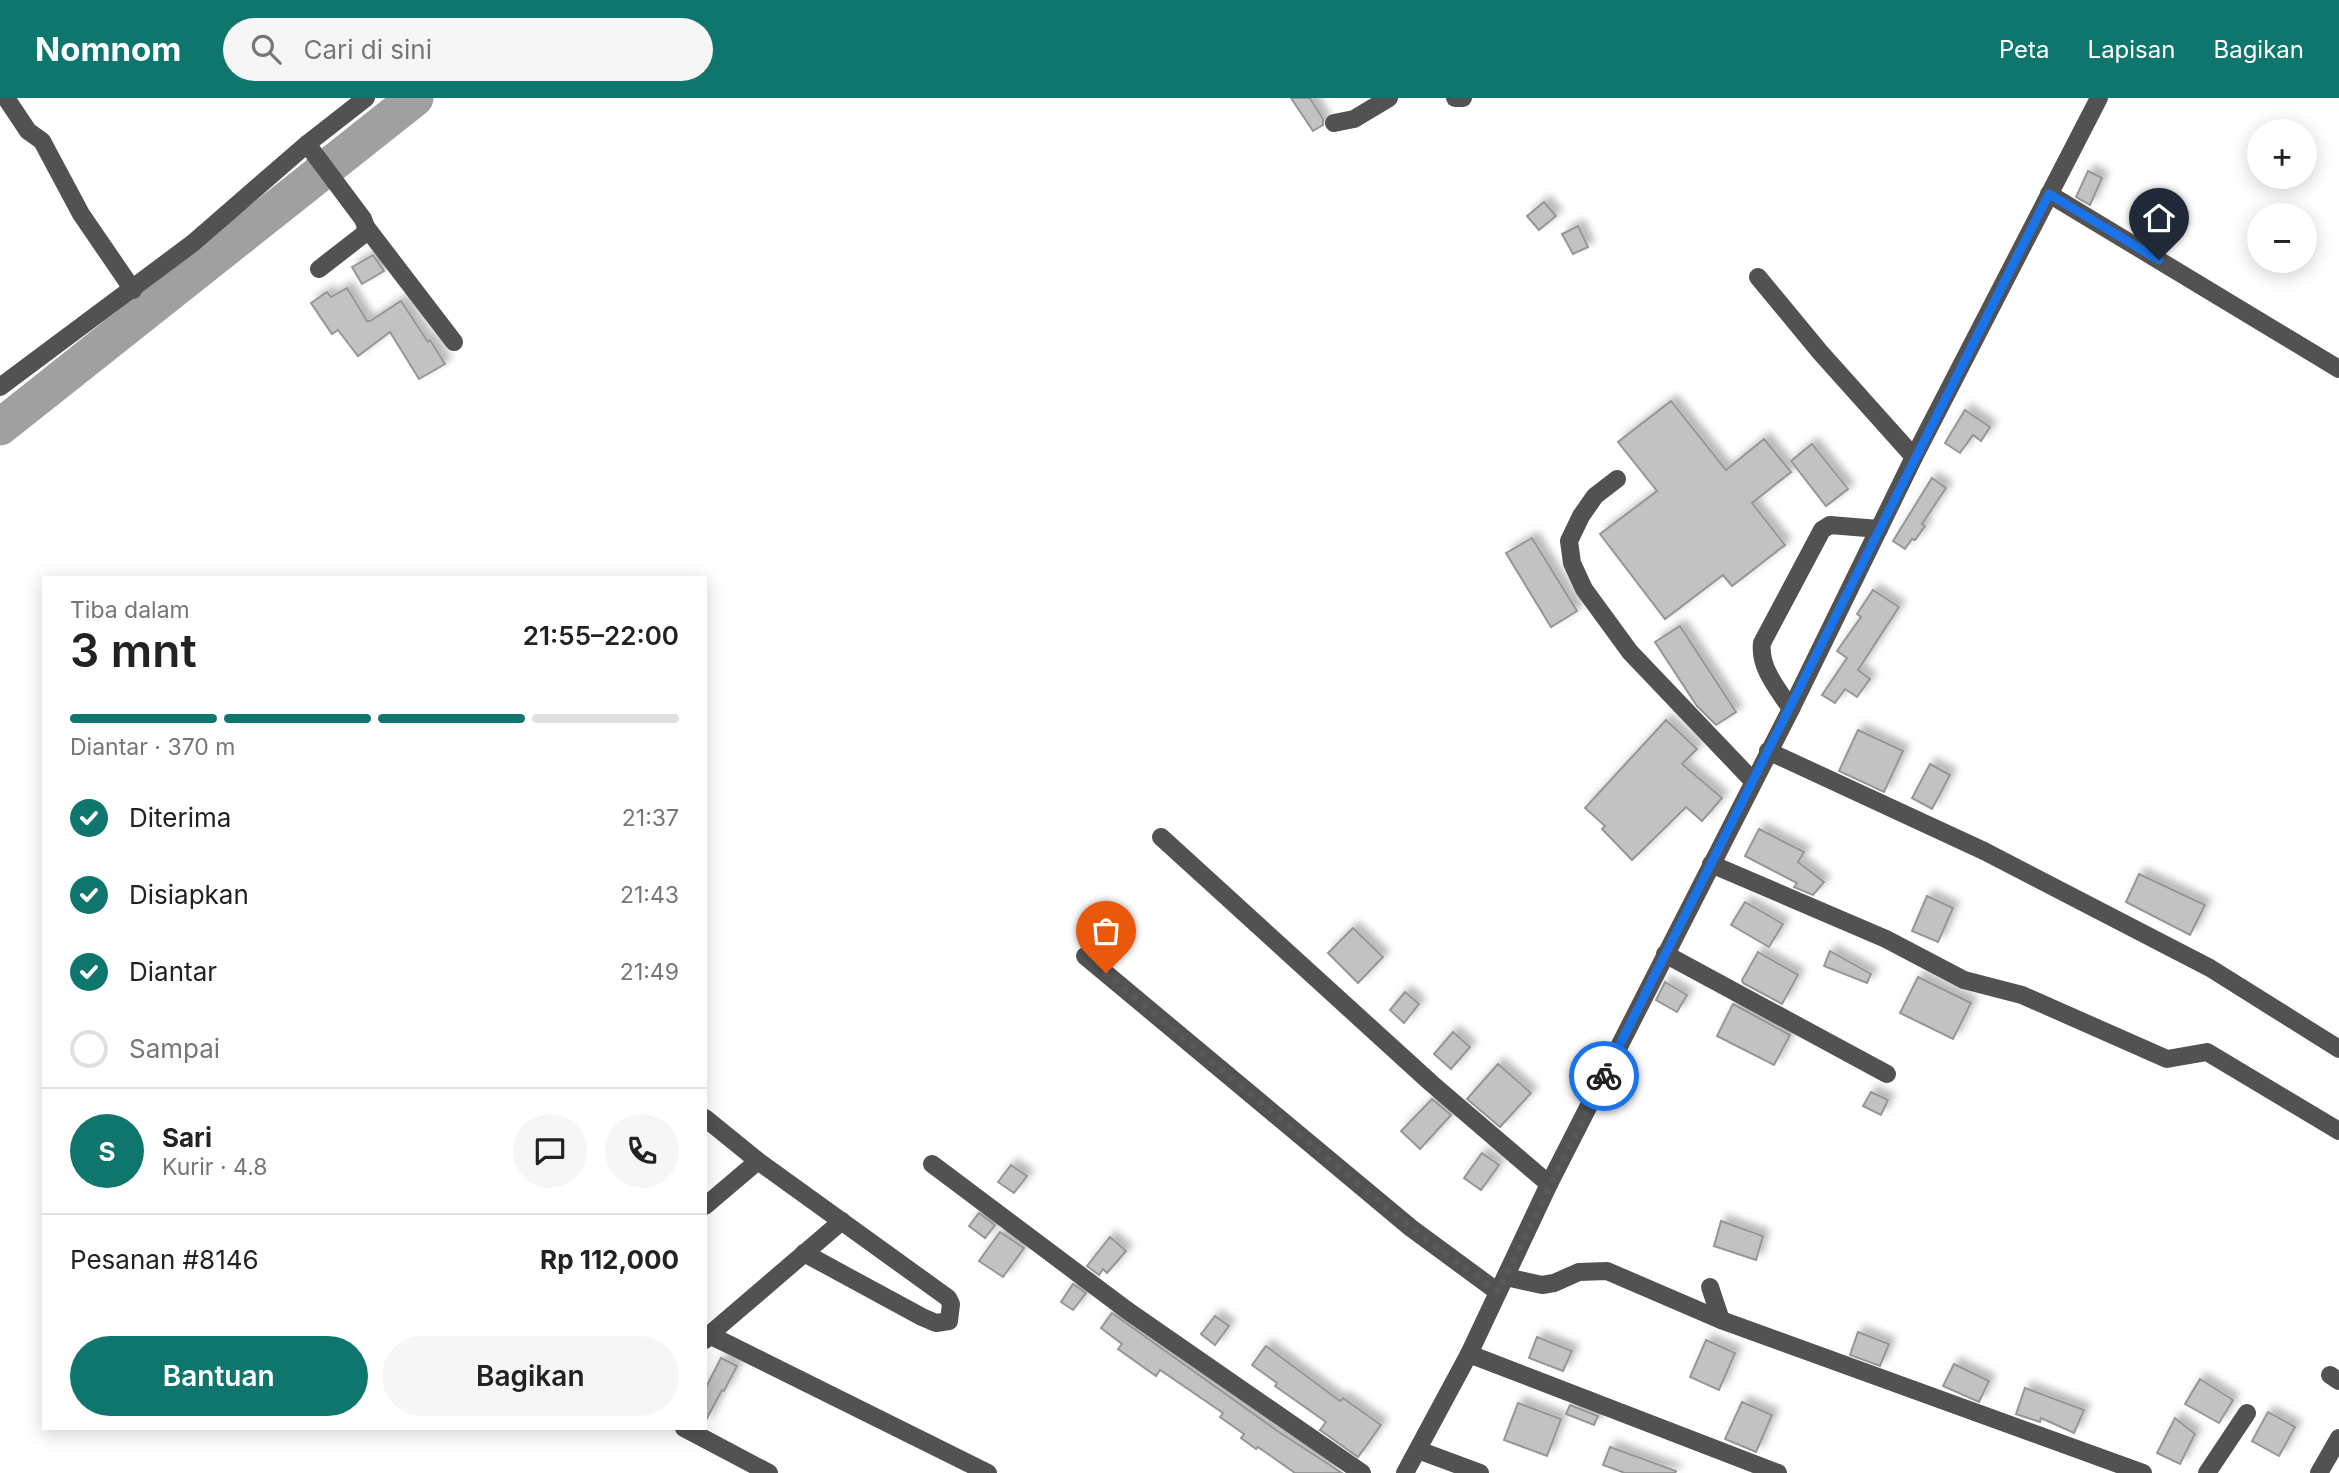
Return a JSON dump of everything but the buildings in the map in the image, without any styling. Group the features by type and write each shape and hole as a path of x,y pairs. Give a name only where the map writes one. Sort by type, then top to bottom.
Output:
{"street":[{"path":"6,98 28,131 42,141 81,214 133,290"},
{"path":"1334,123 1354,119 1389,98"},
{"path":"1455,98 1462,98"},
{"path":"1405,1473 1469,1354 1549,1184 1791,709 1914,457 2099,98"},
{"path":"0,387 193,243 362,99"},
{"path":"307,144 363,219 366,227 454,342"},
{"path":"2049,194 2339,369"},
{"path":"319,269 364,234 366,227"},
{"path":"1758,277 1811,342 1914,457"},
{"path":"1617,479 1595,496 1581,516 1569,541 1572,563 1584,589 1630,652 1753,780"},
{"path":"1791,709 1764,666 1760,654 1762,642 1822,530 1830,525 1879,529"},
{"path":"1768,751 1984,851 2210,968 2339,1049"},
{"path":"1161,837 1431,1083 1549,1184"},
{"path":"1711,864 1886,939 1964,980 2022,995 2167,1059 2207,1052 2339,1131"},
{"path":"1665,954 1887,1074"},
{"path":"1085,956 1411,1228 1502,1284 1542,1285 1554,1283 1578,1272 1607,1270 1721,1320 2143,1473"},
{"path":"707,1120 758,1161 948,1298 951,1304 948,1321 936,1323 922,1317 804,1253"},
{"path":"707,1204 758,1161"},
{"path":"932,1164 1128,1311 1362,1473"},
{"path":"842,1221 707,1338 988,1473"},
{"path":"1710,1287 1721,1320"},
{"path":"1469,1354 1779,1473"},
{"path":"2207,1473 2247,1413"},
{"path":"688,1430 769,1473"},
{"path":"2319,1473 2339,1438"},
{"path":"1418,1450 1480,1473"}],"waterway":[{"path":"0,427 415,98"}],"way so far":[{"path":"1106,973 1411,1228 1498,1292 1604,1076"}],"route":[{"path":"1604,1076 2049,194 2159,260"}]}
